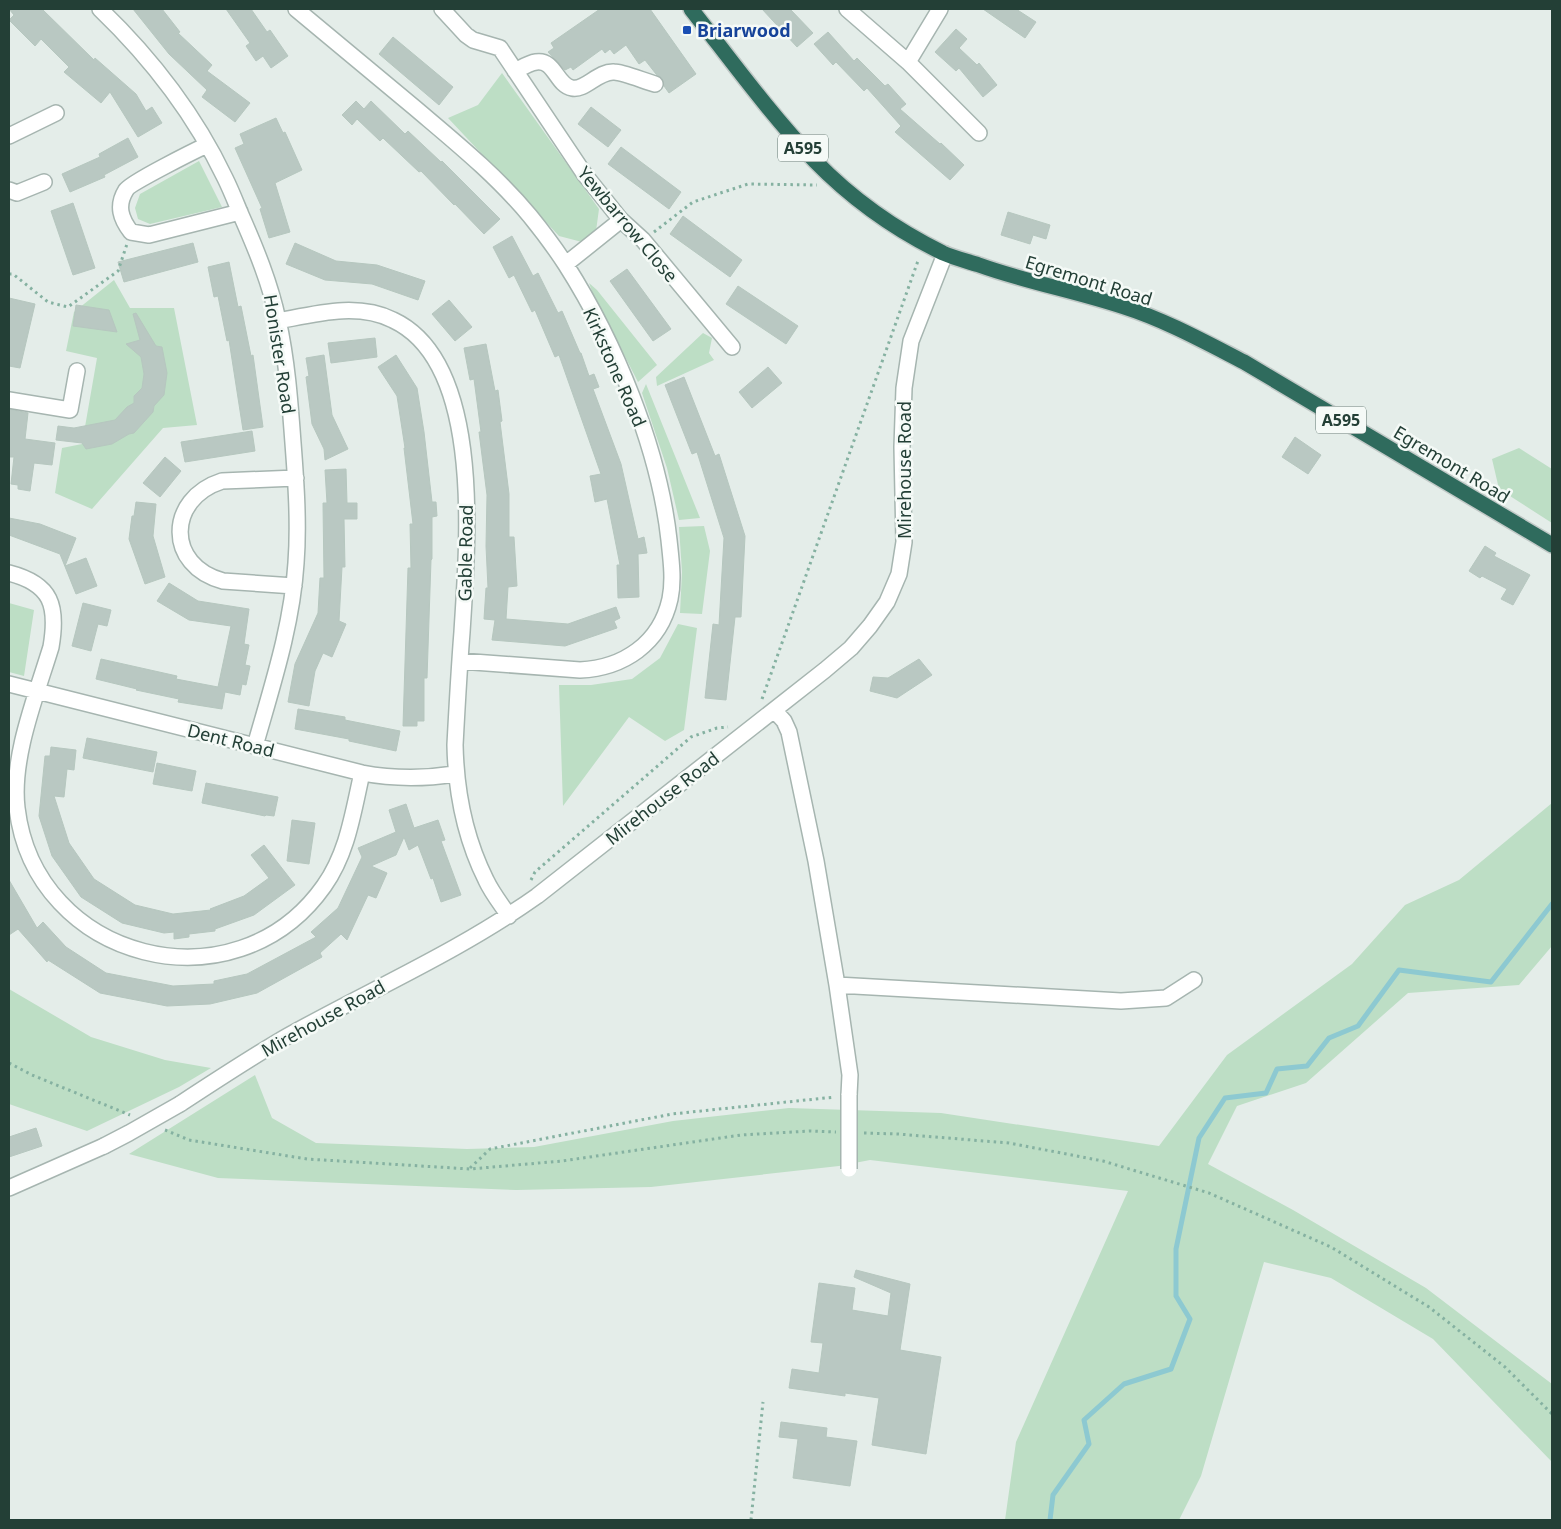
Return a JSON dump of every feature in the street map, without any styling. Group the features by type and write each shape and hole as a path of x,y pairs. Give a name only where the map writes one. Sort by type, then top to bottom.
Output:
{"highway":[{"name":"Egremont Road","path":"691,9 792,136 816,162 868,207 924,243 945,254 997,272 1124,307 1206,343 1244,362 1552,545"}],"street":[{"name":"Honister Road","path":"100,9 125,33 158,70 184,107 207,145 225,178 257,250 270,288 278,321 288,384 296,478 297,545 294,586 281,655 255,746"},
{"name":"Kirkstone Road","path":"296,9 469,153 530,217 566,264 616,360 634,404 657,472 667,521 672,587 670,600 660,626 643,646 620,662 580,670 460,662"},
{"name":"Yewbarrow Close","path":"442,9 473,40 500,48 585,175 621,220 643,240 732,347"},
{"path":"847,9 908,62 979,133"},
{"path":"908,62 940,9"},
{"path":"515,71 535,62 543,62 549,65 563,84 570,88 578,88 601,74 614,72 655,84"},
{"path":"9,136 56,113"},
{"path":"207,145 127,188 120,202 122,220 131,232 149,235 240,212"},
{"path":"9,190 17,193 44,182"},
{"path":"566,264 621,220"},
{"name":"Mirehouse Road","path":"9,1188 129,1133 180,1104 241,1064 287,1037 456,947 509,916 544,892 851,648 887,602 899,574 904,542 902,447 904,388 911,341 945,254"},
{"name":"Gable Road","path":"278,321 332,311 353,311 393,319 412,332 426,346 440,365 448,385 455,406 460,435 467,516 467,551 455,745 456,774 466,825 478,863 487,882 509,916"},
{"path":"9,400 70,410 77,371"},
{"path":"294,586 223,581 212,578 194,567 188,558 180,538 180,528 182,516 193,497 211,485 222,482 296,478"},
{"path":"9,573 27,579 43,589 50,602 54,616 51,647 20,752 16,790 20,827 33,862 53,894 79,921 111,940 148,954 188,958 227,953 264,938 281,928 297,916 324,887 334,870 349,834 362,773"},
{"name":"Dent Road","path":"9,684 362,773 405,778 431,778 456,774"},
{"path":"774,710 784,721 788,732 816,861 837,985 850,1075 849,1169"},
{"path":"837,985 1121,1000 1166,998 1194,980"}],"path":[{"path":"643,240 693,202 748,184 842,186"},
{"path":"9,274 13,274 48,302 68,307 118,271 131,232"},
{"path":"527,887 536,872 691,737 717,728 752,727 924,243"},
{"path":"9,1063 32,1076 134,1117"},
{"path":"470,1169 490,1149 672,1114 849,1095"},
{"path":"162,1128 189,1140 307,1159 470,1169 562,1162 741,1134 840,1132"},
{"path":"859,1133 898,1134 1009,1143 1103,1161 1218,1197 1331,1247 1429,1307 1505,1367 1552,1414"},
{"path":"750,1520 763,1402"}],"green space":[{"path":"502,73 599,209 596,231 582,242 559,236 448,118 478,105"},
{"path":"199,161 222,207 150,224 138,219 135,208 140,194"},
{"path":"114,280 130,308 174,308 197,425 163,428 92,509 55,493 62,448 82,444 97,358 66,351 74,312"},
{"path":"589,283 597,290 657,365 638,382 593,294"},
{"path":"703,333 712,338 709,353 714,360 657,386 656,377"},
{"path":"646,384 700,518 679,520 667,468 642,393"},
{"path":"1519,448 1552,469 1552,523 1499,489 1492,459"},
{"path":"704,526 710,551 702,614 680,613 682,572 679,527"},
{"path":"9,603 34,610 24,676 9,672"},
{"path":"678,624 697,628 684,730 665,741 629,717 563,806 559,685 591,685 632,679 660,658"},
{"path":"1552,803 1552,946 1519,985 1408,993 1306,1083 1237,1106 1208,1164 1293,1210 1426,1288 1552,1384 1552,1462 1433,1339 1331,1278 1264,1262 1201,1476 1179,1520 1005,1520 1016,1442 1128,1191 870,1160 839,1166 651,1187 516,1190 218,1178 129,1154 255,1075 272,1118 316,1143 467,1149 534,1147 673,1121 789,1108 941,1113 1159,1146 1227,1055 1352,964 1405,905 1459,880"},
{"path":"9,989 91,1037 165,1060 211,1068 179,1087 87,1131 9,1104"}],"building":[{"path":"9,9 42,9 94,60 95,58 136,94 146,111 152,107 162,123 138,137 110,92 101,103 64,72 69,67 41,39 35,46 9,20 14,15"},
{"path":"133,9 162,9 180,32 178,33 212,65 207,71 250,103 235,122 202,97 207,90 169,54"},
{"path":"226,9 251,9 267,32 270,30 288,56 271,68 263,56 256,61 246,46 250,43"},
{"path":"600,9 650,9 696,74 669,93 664,86 662,78 656,74 645,60 639,64 626,45 614,54 610,49 605,53 602,49 573,70 571,67 565,70 548,52 554,48 551,43"},
{"path":"762,9 790,9 813,33 797,47"},
{"path":"983,9 1016,9 1036,22 1025,38"},
{"path":"956,29 967,39 959,48 977,65 979,63 997,85 983,97 959,68 956,71 935,52"},
{"path":"828,32 854,61 857,58 885,86 888,84 906,104 900,109 964,165 950,180 895,132 901,126 867,88 864,91 836,62 833,65 814,44"},
{"path":"393,37 453,87 439,105 379,54"},
{"path":"356,101 364,109 371,101 405,134 408,131 442,161 500,219 484,234 421,171 419,172 383,138 380,141 357,119 352,125 342,115"},
{"path":"591,107 621,130 608,147 578,124"},
{"path":"276,118 283,133 285,132 302,170 275,183 290,232 269,238 260,209 262,208 235,148 244,144 240,134"},
{"path":"128,138 138,157 104,175 105,177 70,192 62,174 100,157 99,154"},
{"path":"621,147 681,192 669,209 608,164"},
{"path":"73,203 95,268 73,275 51,211"},
{"path":"1008,212 1050,225 1046,239 1033,235 1030,244 1001,235"},
{"path":"683,216 742,260 730,277 670,234"},
{"path":"512,236 533,276 538,273 558,313 562,311 589,376 594,374 599,387 593,389 621,464 638,539 644,537 647,553 638,554 639,597 618,598 617,565 620,565 607,499 595,502 590,476 601,474 559,355 555,357 535,310 532,312 514,275 509,278 493,247"},
{"path":"193,243 198,262 124,282 118,262"},
{"path":"295,243 336,261 377,265 425,281 418,300 372,284 325,280 286,264"},
{"path":"229,262 238,307 241,306 251,356 253,355 263,427 243,430 229,340 227,341 218,296 214,297 208,267"},
{"path":"627,269 671,329 653,341 610,281"},
{"path":"738,286 798,326 786,344 726,304"},
{"path":"9,298 35,304 20,368 9,366"},
{"path":"449,300 472,327 455,341 432,314"},
{"path":"76,305 109,310 117,332 73,326"},
{"path":"136,313 156,346 162,347 167,373 164,395 154,406 153,412 134,433 112,444 86,449 82,443 56,440 58,426 74,428 115,420 127,407 134,403 134,396 142,388 144,374 141,357 126,344 140,340 133,314"},
{"path":"375,338 377,357 331,363 328,343"},
{"path":"486,344 495,391 498,390 509,494 509,537 514,537 517,586 508,587 506,619 568,624 616,607 620,618 614,621 617,628 565,646 492,640 495,620 484,619 486,588 488,588 486,546 487,495 479,432 481,432 474,379 470,380 464,348"},
{"path":"324,355 332,415 348,449 325,460 324,449 312,424 306,377 309,376 306,358"},
{"path":"396,355 417,388 432,502 436,502 437,516 432,517 427,678 424,678 424,721 417,721 417,726 403,726 408,568 411,568 410,524 413,524 405,448 397,396 378,367"},
{"path":"768,367 782,383 752,408 739,392"},
{"path":"684,377 715,456 719,454 745,536 741,617 735,617 726,700 705,698 713,624 719,625 724,538 697,452 692,454 665,385"},
{"path":"9,409 28,413 25,439 55,443 52,465 34,463 30,491 18,489 18,485 11,484 14,457 9,457"},
{"path":"252,431 255,451 185,462 181,442"},
{"path":"1295,437 1321,455 1308,474 1282,457"},
{"path":"165,457 181,471 160,497 143,483"},
{"path":"346,469 347,503 357,503 357,519 344,519 345,567 342,567 339,621 346,624 332,657 323,653 315,671 309,706 288,702 295,664 318,613 320,578 324,578 323,503 327,503 325,470"},
{"path":"136,502 156,504 153,536 165,577 145,584 129,539"},
{"path":"9,518 40,524 76,538 65,566 86,558 97,586 76,594 60,554 9,535"},
{"path":"1485,546 1496,553 1494,556 1530,575 1513,605 1501,599 1507,589 1482,576 1480,578 1469,571"},
{"path":"169,583 198,601 249,609 244,644 249,645 245,665 250,666 246,685 242,684 240,695 225,692 222,709 178,702 179,699 96,679 101,659 177,676 176,679 218,687 231,626 189,620 157,601"},
{"path":"83,603 111,610 107,626 98,624 91,651 72,646"},
{"path":"919,659 932,675 897,698 870,691 873,677 888,678"},
{"path":"298,709 345,717 345,720 400,731 396,751 349,741 349,739 295,729"},
{"path":"87,738 157,752 153,772 83,758"},
{"path":"51,747 76,750 74,770 67,769 64,797 54,796 69,843 94,879 135,905 173,914 211,910 244,896 269,878 251,855 264,845 295,885 254,915 215,929 215,931 189,934 189,937 174,939 174,932 164,933 122,923 81,897 52,856 39,816 45,756 50,756"},
{"path":"157,763 196,771 192,791 153,784"},
{"path":"206,783 278,797 274,816 265,816 202,803"},
{"path":"406,804 414,828 438,820 445,840 441,841 461,895 441,902 433,878 431,879 418,845 409,850 404,837 396,855 371,866 387,873 376,898 368,895 347,940 341,934 320,953 322,957 257,993 210,1004 167,1006 100,993 48,960 47,962 18,929 9,935 9,880 37,928 43,922 66,947 106,973 173,986 214,984 214,981 247,974 316,937 311,932 338,908 362,857 358,848 396,832 389,810"},
{"path":"292,820 315,823 309,864 287,861"},
{"path":"36,1128 42,1146 9,1157 9,1137"},
{"path":"856,1270 910,1284 900,1350 941,1357 926,1454 872,1445 879,1398 845,1393 845,1396 789,1388 792,1369 819,1373 823,1343 811,1342 819,1283 855,1288 852,1310 888,1316 891,1293 854,1277"},
{"path":"781,1422 827,1428 826,1437 857,1441 850,1486 793,1478 798,1439 779,1437"}],"waterway":[{"path":"1050,1520 1053,1495 1089,1444 1084,1420 1124,1384 1171,1369 1190,1319 1176,1296 1176,1249 1199,1138 1225,1098 1266,1093 1277,1069 1307,1066 1329,1038 1358,1026 1399,970 1491,982 1552,904"}],"place":[{"name":"Briarwood","path":"687,30"}]}
